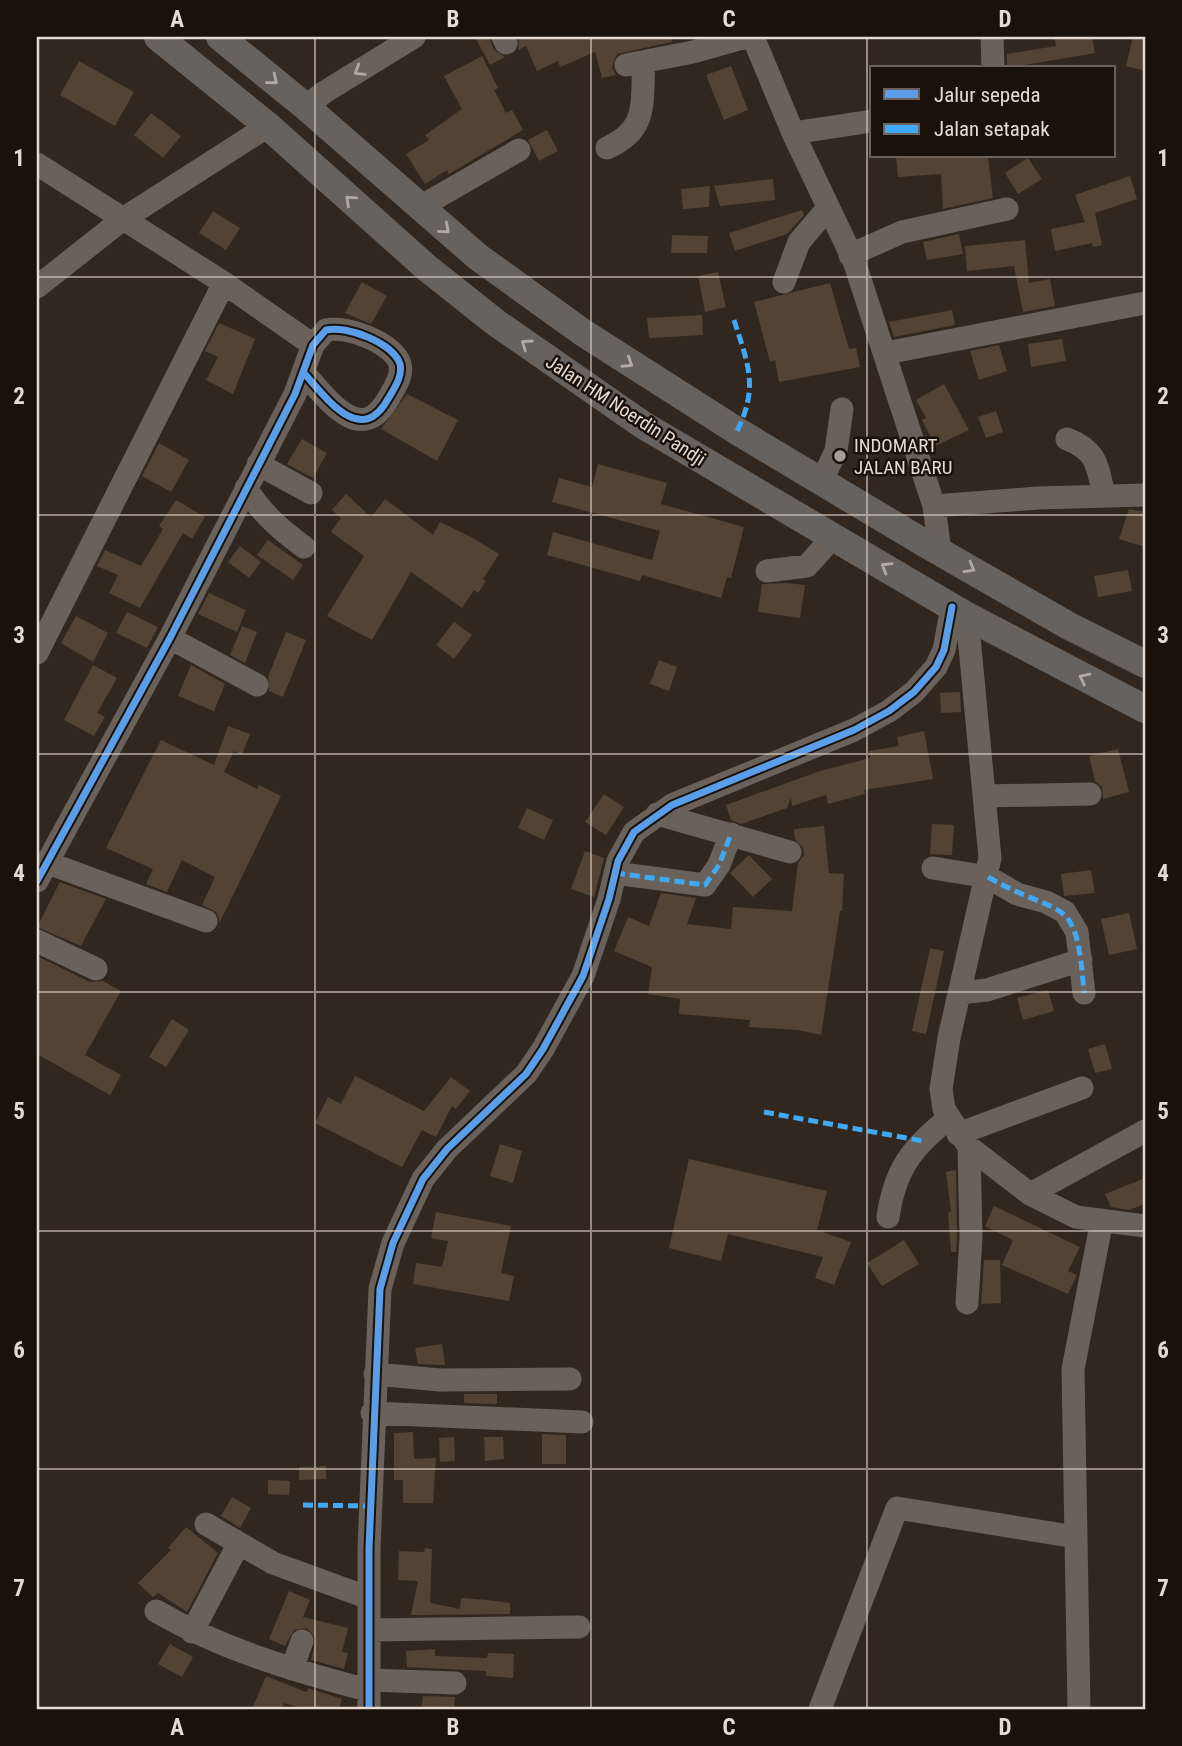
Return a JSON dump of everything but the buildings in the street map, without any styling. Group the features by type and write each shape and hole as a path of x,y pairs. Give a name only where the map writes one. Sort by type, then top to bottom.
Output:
{"main road":[{"name":"Jalan HM Noerdin Pandji","path":"158,37 268,127 428,268 495,322 643,425 959,612 1145,709"},
{"path":"220,37 306,107 478,257 582,332 726,424 830,465 940,551 1069,626 1145,664"},
{"path":"1050,661 1069,626"}],"street":[{"path":"306,107 323,93 414,37"},
{"path":"607,148 623,140 635,129 635,64 746,37"},
{"path":"753,37 793,133 850,255 886,353 934,506 940,551"},
{"path":"992,37 993,66"},
{"path":"793,133 870,121"},
{"path":"37,287 123,219 268,127"},
{"path":"420,207 519,150"},
{"path":"37,164 224,284 313,345"},
{"path":"784,282 799,242 828,208"},
{"path":"850,255 911,229 1007,209"},
{"path":"37,653 224,284"},
{"path":"886,353 1145,303"},
{"path":"206,921 42,872 170,638 303,373 313,345 327,330 339,328 358,331 396,358 400,374 383,408 373,419 363,421 342,412 303,373"},
{"path":"830,465 842,409"},
{"path":"1067,439 1093,456 1104,495"},
{"path":"258,464 311,493"},
{"path":"246,488 256,505 279,528 304,547"},
{"path":"934,506 1104,495 1145,495"},
{"path":"767,572 807,566 834,536"},
{"path":"959,612 990,843 988,877 966,953 941,1089 958,1133 971,1237 967,1303"},
{"path":"368,1693 372,1413 380,1289 393,1243 423,1179 446,1149 526,1074 543,1049 583,976 625,844 634,832 657,814 854,730 889,711 915,692 936,667 959,612"},
{"path":"170,638 257,685"},
{"path":"985,796 1090,794"},
{"path":"657,814 790,852"},
{"path":"615,873 705,885 719,865 732,834"},
{"path":"933,868 988,877 1017,894 1046,902 1065,912 1077,932 1084,993"},
{"path":"37,941 96,969"},
{"path":"959,993 987,990 1081,960"},
{"path":"888,1217 900,1170 918,1146 1082,1088"},
{"path":"1030,1194 1145,1131"},
{"path":"958,1133 1030,1194 1063,1213 1145,1226"},
{"path":"1079,1709 1073,1369 1102,1220"},
{"path":"375,1374 453,1381 570,1379"},
{"path":"372,1413 582,1422"},
{"path":"820,1709 897,1508 1076,1537"},
{"path":"206,1524 273,1563 369,1598"},
{"path":"192,1632 238,1545"},
{"path":"156,1611 192,1632 292,1669 368,1693 455,1683"},
{"path":"369,1630 579,1627"},
{"path":"292,1669 302,1641"}],"marked path":[{"path":"734,320 749,376 748,401 737,431"},
{"path":"615,873 705,885 719,865 731,834"},
{"path":"988,877 1062,913 1076,938 1084,993"},
{"path":"764,1112 923,1141"},
{"path":"303,1505 371,1506"}],"cycle path":[{"path":"37,881 170,638 295,394 313,345 326,330 357,333 388,349 396,356 401,369 388,399 378,413 367,419 356,419 345,414 323,395 304,373"},
{"path":"369,1709 369,1548 380,1289 393,1243 423,1179 447,1149 526,1074 543,1049 583,976 609,899 618,861 634,832 672,805 854,730 889,711 914,692 936,667 944,650 952,607"}],"place":[{"name":"INDOMART JALAN BARU","path":"840,456"}]}
